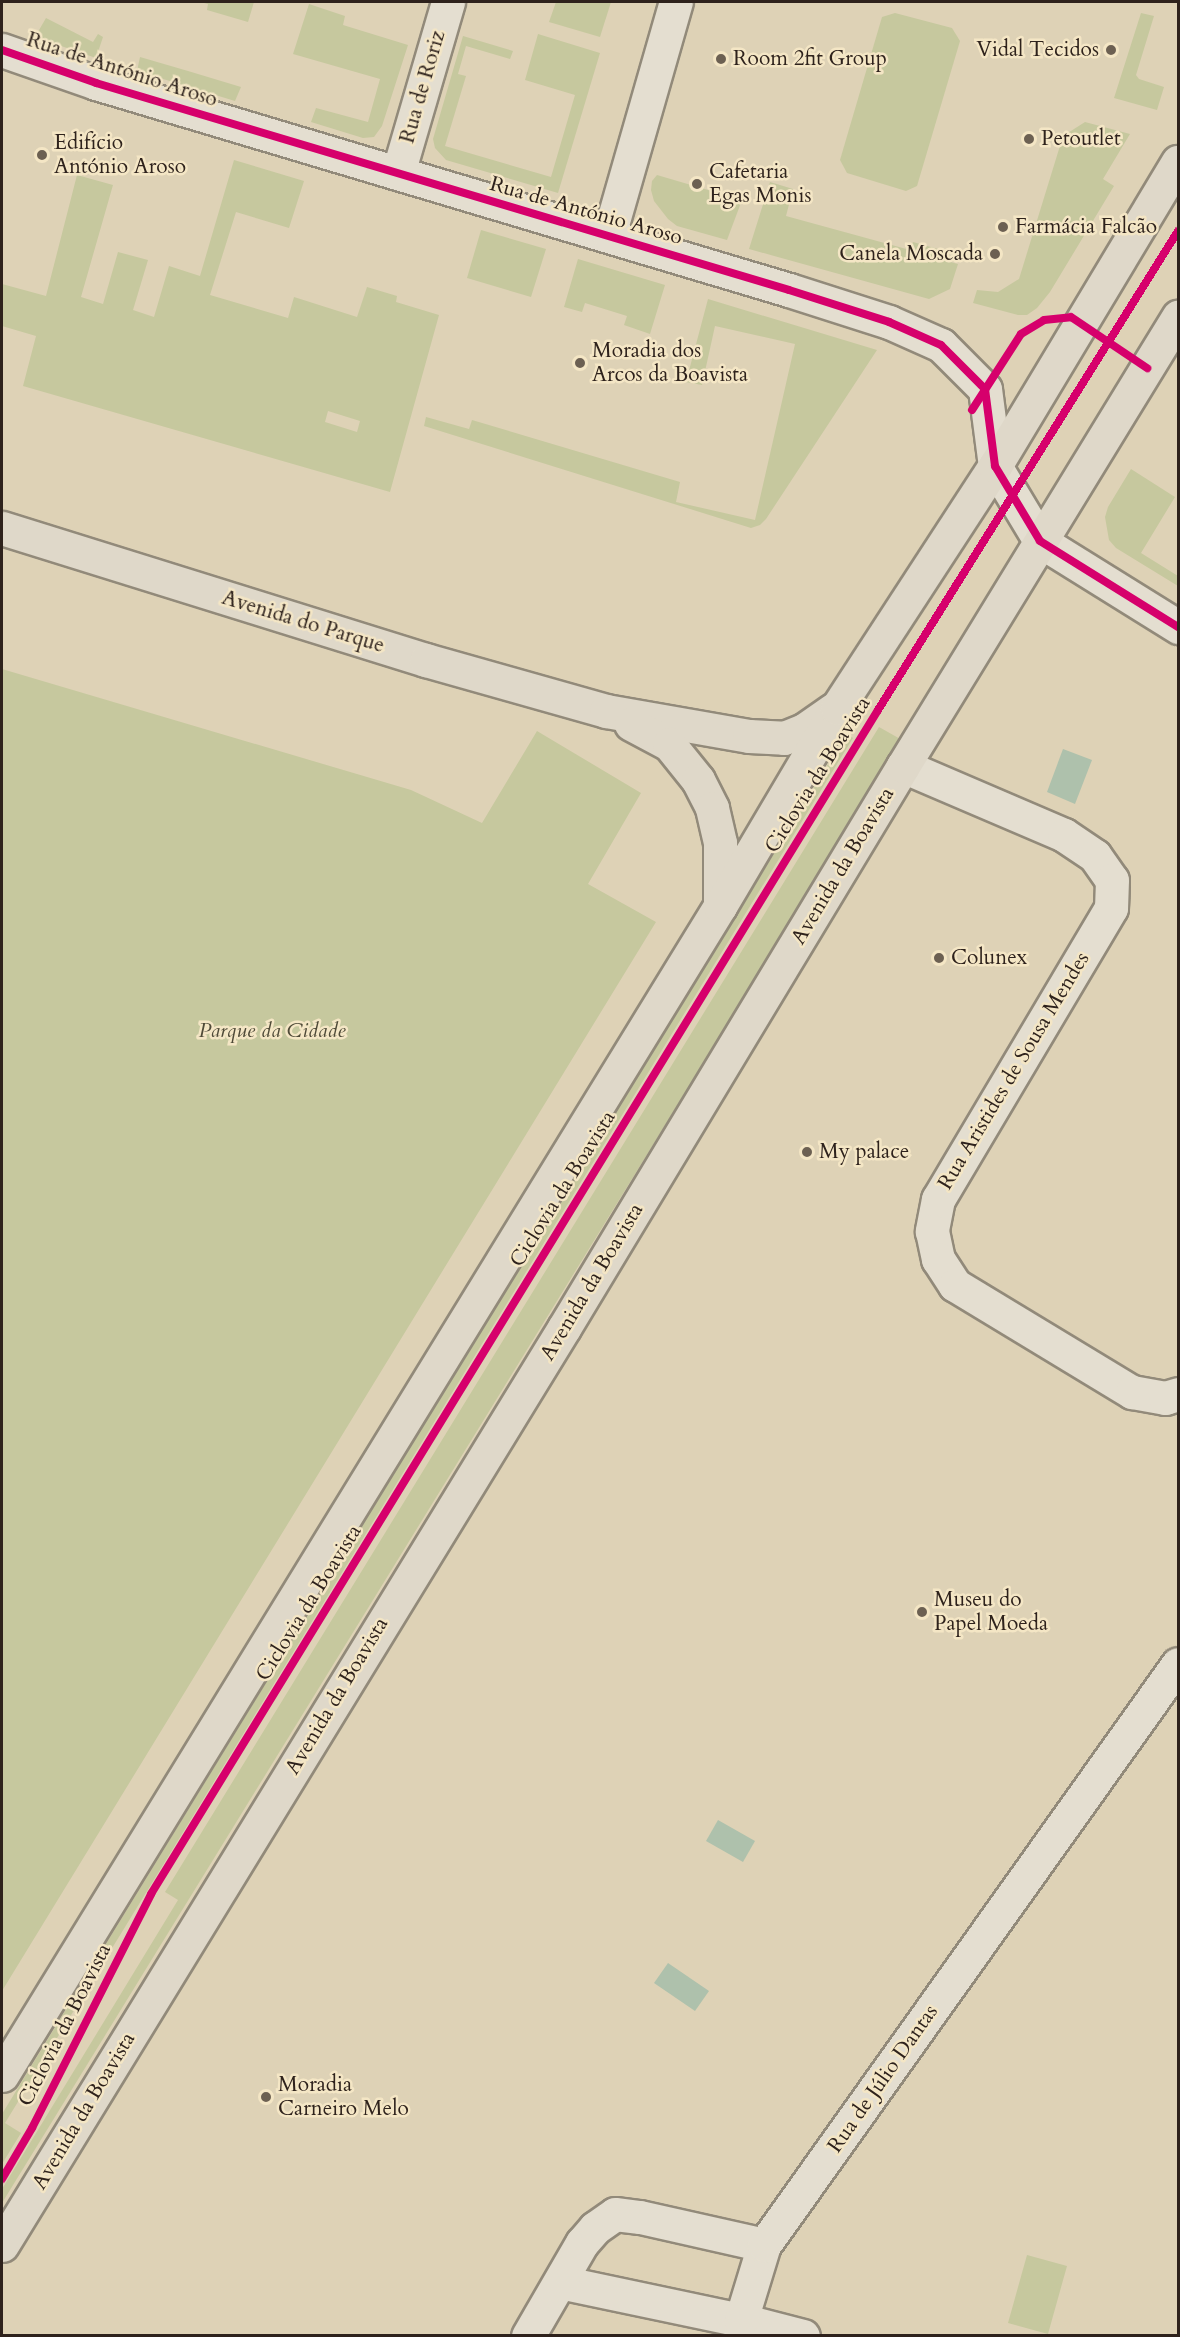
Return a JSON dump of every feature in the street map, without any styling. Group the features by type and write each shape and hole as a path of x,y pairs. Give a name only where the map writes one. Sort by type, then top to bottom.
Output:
{"main road":[{"path":"2,2075 720,906 837,708 995,466 1179,162"},
{"name":"Avenida da Boavista","path":"2,2245 564,1328 1040,541 1179,317"},
{"name":"Avenida do Parque","path":"2,528 426,660 606,711 749,736 784,738 804,729 837,708"},
{"name":"Avenida do Parque","path":"606,711 669,744 698,780 712,808 720,843 720,906"}],"street":[{"name":"Rua de Roriz","path":"398,173 448,2"},
{"path":"609,235 676,2"},
{"name":"Rua de António Aroso","path":"2,50 96,83 609,235 889,322 941,345 985,389 995,466 1040,541"},
{"path":"1040,541 1179,627"},
{"name":"Rua Aristides de Sousa Mendes","path":"903,766 1064,835 1095,856 1112,880 1111,908 938,1199 932,1231 938,1259 955,1285 1132,1392 1165,1398 1179,1394"},
{"name":"Rua de Júlio Dantas","path":"741,2319 765,2245 1179,1664"},
{"path":"528,2336 582,2244 595,2228 615,2214 640,2217 765,2245"},
{"path":"560,2282 741,2319 803,2336"}],"green space":[{"path":"200,2 254,2 248,22 207,10 208,4"},
{"path":"556,2 611,2 600,37 549,22"},
{"path":"309,4 345,16 343,25 408,45 382,126 374,137 363,138 311,122 316,108 368,122 380,79 293,54"},
{"path":"895,13 952,28 960,41 917,186 906,191 847,173 840,160 882,17"},
{"path":"1141,13 1154,16 1136,75 1139,79 1164,87 1157,110 1114,98"},
{"path":"46,18 93,42 98,34 103,37 96,58 35,37"},
{"path":"538,34 600,53 558,193 446,160 435,148 433,139 463,36 513,51 510,59 466,46 458,74 466,76 445,146 551,177 575,95 525,80"},
{"path":"140,57 241,87 235,101 137,71"},
{"path":"1085,122 1130,134 1103,179 1114,186 1050,292 1037,308 1027,315 1018,315 973,303 977,290 998,292 1019,279 1063,136"},
{"path":"234,160 304,181 289,228 236,212 210,295 288,318 294,297 357,317 367,287 397,296 396,302 439,315 390,492 23,386 36,336 2,326 2,284 46,296 77,175 113,185 81,297 103,304 118,252 148,260 133,310 154,317 169,266 200,276","holes":["328,411 360,421 357,432 325,422"]},
{"path":"657,175 742,200 727,240 677,226 668,219 654,201 651,190 652,181"},
{"path":"770,182 793,189 786,216 910,250 913,242 945,251 943,260 958,264 950,289 929,299 749,249"},
{"path":"481,230 546,249 531,297 467,278"},
{"path":"578,259 665,285 650,334 624,325 627,316 585,303 582,312 564,307"},
{"path":"708,299 877,350 760,525 751,528 424,426 426,417 469,429 472,420 680,482 676,502 755,520 795,344 715,326 702,385 686,382"},
{"path":"1131,469 1175,497 1141,553 1178,576 1178,586 1116,548 1109,540 1105,517 1108,507"},
{"name":"Parque da Cidade","path":"2,669 411,790 482,823 537,731 641,793 588,884 656,922 2,1991"},
{"path":"879,727 902,740 2,2203 2,2189 178,1900 165,1892"},
{"path":"847,733 853,738 5,2123 21,2133 2,2164 2,2114"},
{"path":"1027,2255 1067,2266 1048,2334 1008,2323"}],"shaded area":[{"path":"1063,749 1092,760 1075,804 1047,792"},
{"path":"718,1820 755,1841 743,1862 706,1841"},
{"path":"668,1963 709,1991 695,2011 654,1983"}],"cycle path":[{"path":"2,50 96,83 789,290 889,322 941,345 985,389 995,466 1040,541 1178,627"},
{"name":"Ciclovia da Boavista","path":"2,2179 32,2128 151,1894 878,710 1178,231"},
{"path":"972,410 1021,334 1044,320 1071,317 1147,368"}],"place":[{"name":"Vidal Tecidos","path":"1111,50"},
{"name":"Room 2fit Group","path":"721,59"},
{"name":"Petoutlet","path":"1029,139"},
{"name":"Edifício António Aroso","path":"42,155"},
{"name":"Cafetaria Egas Monis","path":"697,184"},
{"name":"Farmácia Falcão","path":"1003,227"},
{"name":"Canela Moscada","path":"995,254"},
{"name":"Moradia dos Arcos da Boavista","path":"580,363"},
{"name":"Colunex","path":"939,958"},
{"name":"My palace","path":"807,1152"},
{"name":"Museu do Papel Moeda","path":"922,1612"},
{"name":"Moradia Carneiro Melo","path":"266,2097"}]}
